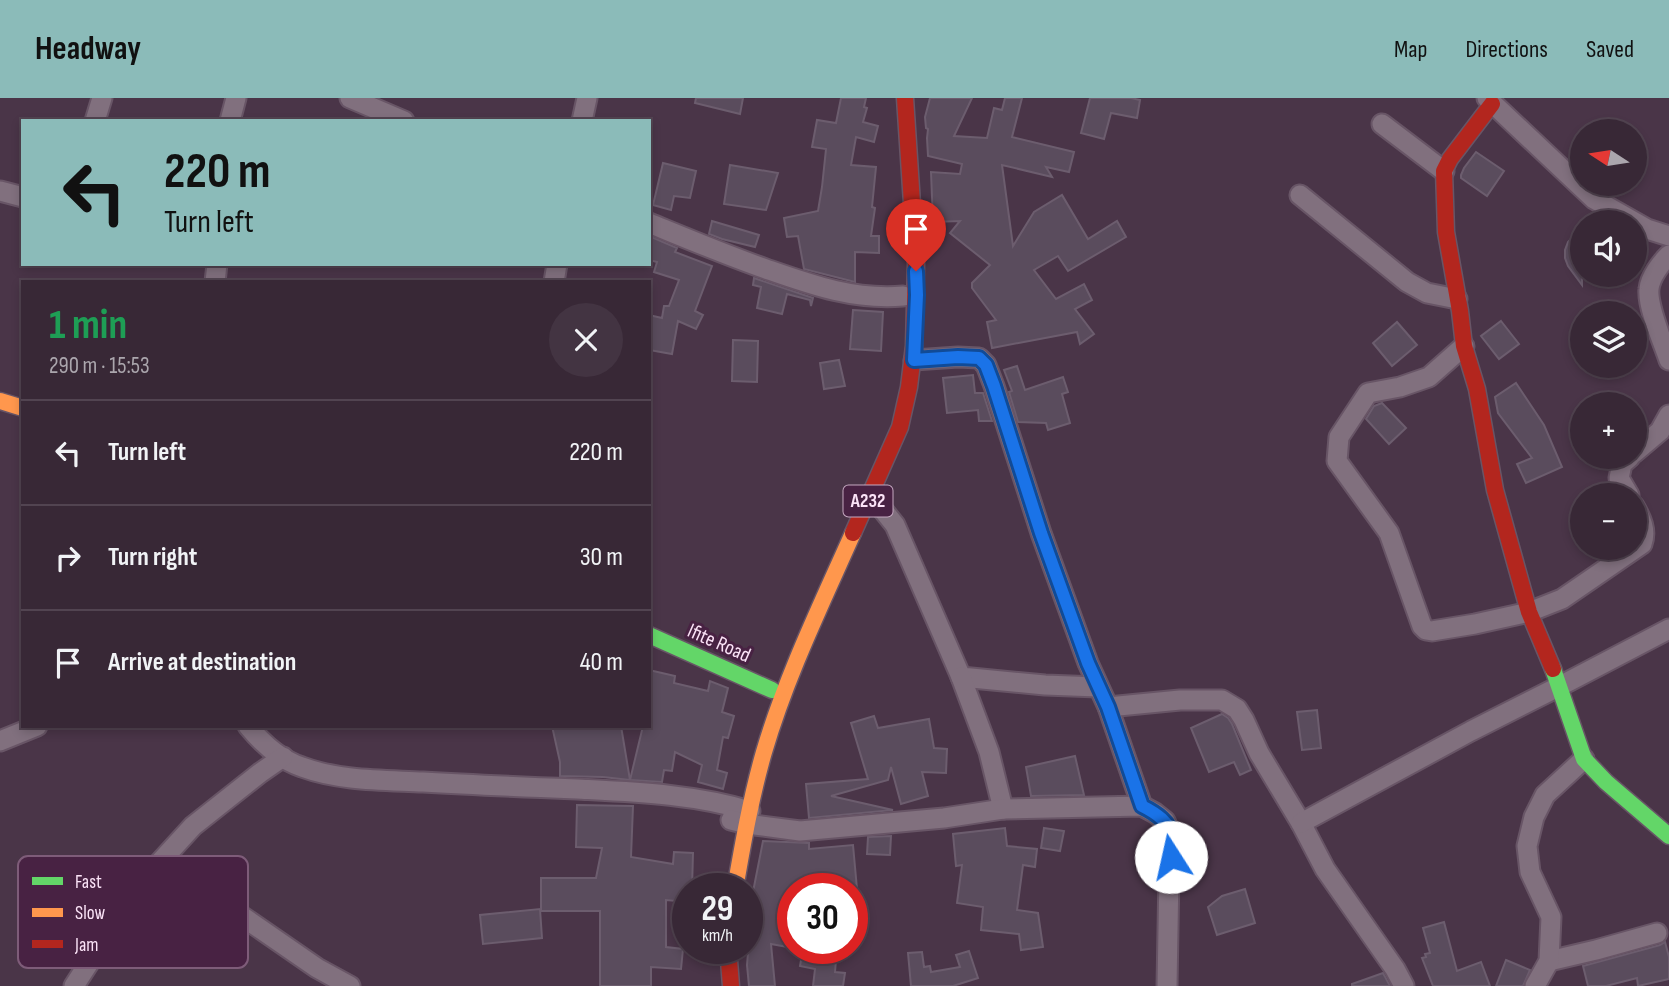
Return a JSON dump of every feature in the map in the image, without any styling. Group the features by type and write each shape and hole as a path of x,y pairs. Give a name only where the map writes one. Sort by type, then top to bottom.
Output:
{"main road":[{"name":"A232","path":"743,770 753,736 772,690 871,461 885,421 900,358 903,296 891,98"},
{"name":"A232","path":"736,873 738,814 833,578 901,427 908,400 914,360 917,295 905,98"},
{"path":"1490,101 1444,171 1446,232 1464,346 1477,389 1495,490 1529,612 1560,686 1584,759 1606,782 1669,836"},
{"path":"0,401 21,407"},
{"name":"Ifite Road","path":"651,636 772,690"},
{"path":"722,873 725,854"},
{"path":"729,964 731,986"}],"street":[{"path":"96,119 102,98"},
{"path":"231,119 236,98"},
{"path":"582,119 586,98"},
{"path":"356,99 400,119"},
{"path":"1490,101 1594,199 1647,229 1669,236"},
{"path":"1382,124 1444,171"},
{"path":"0,191 21,196"},
{"path":"1300,195 1407,282 1427,293 1457,299"},
{"path":"651,224 714,251 828,290 880,298 903,296"},
{"path":"1669,255 1649,286 1649,302 1669,360"},
{"path":"1464,346 1429,377 1400,387 1368,393 1339,437 1337,461 1389,533 1422,626 1432,631 1529,612 1562,599 1619,560"},
{"path":"914,360 979,358 986,365 1041,533 1088,663 1108,707 1142,806"},
{"path":"1647,442 1660,431 1669,415"},
{"path":"871,495 895,524 961,677 989,752 1003,809"},
{"path":"1301,823 1471,731 1669,629"},
{"path":"961,677 1098,687"},
{"path":"1108,707 1222,699 1237,709 1325,869 1404,986"},
{"path":"0,741 32,728"},
{"path":"250,728 268,747 283,757 300,767 329,775 469,785 666,794 800,831 944,818 1003,809 1142,806 1165,821 1174,841 1169,873 1167,986"},
{"path":"166,856 193,826 283,757"},
{"path":"1535,986 1549,961 1550,917 1530,872 1527,846 1534,817 1545,796 1584,759"},
{"path":"248,920 317,968 350,986"},
{"path":"1549,961 1657,933"},
{"path":"74,986 86,968"}],"building":[{"path":"696,98 743,98 740,114 695,103"},
{"path":"841,98 866,98 864,107 867,108 863,122 878,126 874,142 856,137 851,165 876,167 871,236 879,236 879,253 855,252 855,282 804,269 798,236 787,237 784,218 818,211 826,149 812,147 817,120 836,123"},
{"path":"930,98 972,98 954,136 987,138 994,108 1002,110 1005,98 1022,98 1012,137 1074,152 1069,172 1046,167 1052,177 1002,165 1013,246 1034,212 1062,195 1088,239 1117,221 1126,237 1068,271 1058,256 1034,270 1056,299 1084,284 1092,300 1075,309 1094,334 1080,344 1077,332 992,348 987,322 996,320 972,288 972,283 990,265 950,233 960,221 933,222 931,172 960,174 962,164 928,156 925,117"},
{"path":"1090,98 1140,100 1137,118 1111,113 1104,139 1081,133"},
{"path":"1476,152 1504,171 1487,196 1461,178 1464,168"},
{"path":"663,163 696,171 690,198 674,196 671,210 653,205"},
{"path":"730,165 778,173 766,210 724,204"},
{"path":"712,221 759,235 755,247 709,234"},
{"path":"651,237 677,248 675,252 712,266 695,311 703,315 696,329 678,321 672,354 651,350 651,315 662,318 664,306 669,306 679,280 654,272 657,262 651,260"},
{"path":"1570,240 1570,269 1565,258"},
{"path":"754,278 813,298 811,306 810,300 787,294 782,314 757,308 761,287 753,285"},
{"path":"853,310 883,312 881,351 850,349"},
{"path":"1501,321 1519,344 1499,359 1481,336"},
{"path":"1397,322 1417,345 1392,366 1373,343"},
{"path":"733,340 758,341 757,382 732,381"},
{"path":"839,360 845,386 824,389 820,363"},
{"path":"1017,366 1025,390 1063,377 1068,392 1062,394 1070,423 1048,430 1046,423 1018,422 1009,392 1012,391 1004,370"},
{"path":"973,375 975,393 983,393 992,421 979,421 978,410 947,413 943,378"},
{"path":"1516,383 1544,425 1562,467 1526,483 1517,464 1532,458 1498,413 1495,397"},
{"path":"1382,403 1406,428 1389,444 1366,419 1374,406"},
{"path":"651,670 675,676 674,683 708,691 710,681 728,688 722,712 734,716 728,738 723,737 717,770 727,773 723,789 698,782 702,765 675,752 672,771 664,770 662,782 630,780 643,728 651,728"},
{"path":"1317,710 1321,748 1302,750 1297,712"},
{"path":"1222,714 1232,724 1251,770 1240,775 1234,762 1209,772 1191,728"},
{"path":"874,716 878,728 929,719 934,748 947,749 946,773 922,772 928,796 901,804 891,767 888,780 831,796 893,810 809,818 806,784 868,779 851,723"},
{"path":"552,728 621,728 630,780 560,776 560,762"},
{"path":"1075,756 1084,795 1031,796 1026,767"},
{"path":"577,805 633,806 631,857 673,864 674,852 693,853 692,873 672,873 672,901 666,900 666,947 672,948 672,964 682,964 681,969 651,967 651,986 600,986 600,911 541,911 541,878 596,878 602,848 576,847"},
{"path":"1005,828 1007,846 1037,849 1035,867 1023,865 1017,910 1038,913 1043,947 1021,950 1019,934 981,930 983,907 957,903 962,865 956,866 953,834"},
{"path":"1044,828 1064,831 1060,851 1041,848"},
{"path":"891,836 890,855 867,854 868,837"},
{"path":"763,841 809,843 809,849 853,845 856,873 777,873 777,945 771,944 775,986 749,986 747,964 763,964 763,873 757,873"},
{"path":"1245,889 1255,923 1217,935 1208,907 1222,896"},
{"path":"540,909 542,938 483,944 480,915"},
{"path":"1444,922 1457,971 1481,962 1490,986 1433,986 1422,958 1430,953 1423,928"},
{"path":"1665,942 1669,957 1669,979 1638,986 1637,978 1606,986 1588,986 1583,966"},
{"path":"969,951 978,978 953,986 911,986 908,953 922,952 924,967 930,966 931,972 960,967 956,955"},
{"path":"1506,960 1530,970 1523,986 1496,986"},
{"path":"836,964 835,972 845,973 843,986 813,986 815,969 800,966"},
{"path":"1383,973 1390,986 1352,986 1352,984"}],"traffic: fast":[{"path":"651,636 772,690"},
{"path":"1553,669 1584,759 1606,782 1669,836"}],"traffic: slow":[{"path":"0,401 21,407"},
{"path":"738,873 755,786 773,724 805,641 853,533"}],"traffic: jam":[{"path":"853,533 900,427 914,346 916,264 905,98"},
{"path":"1492,104 1450,159 1444,171 1446,232 1464,346 1477,389 1495,490 1529,612 1553,669"},
{"path":"729,964 731,986"}],"route":[{"path":"916,271 914,360 979,358 986,365 1041,533 1088,663 1108,707 1142,806 1165,821 1174,841 1171,857"}]}
